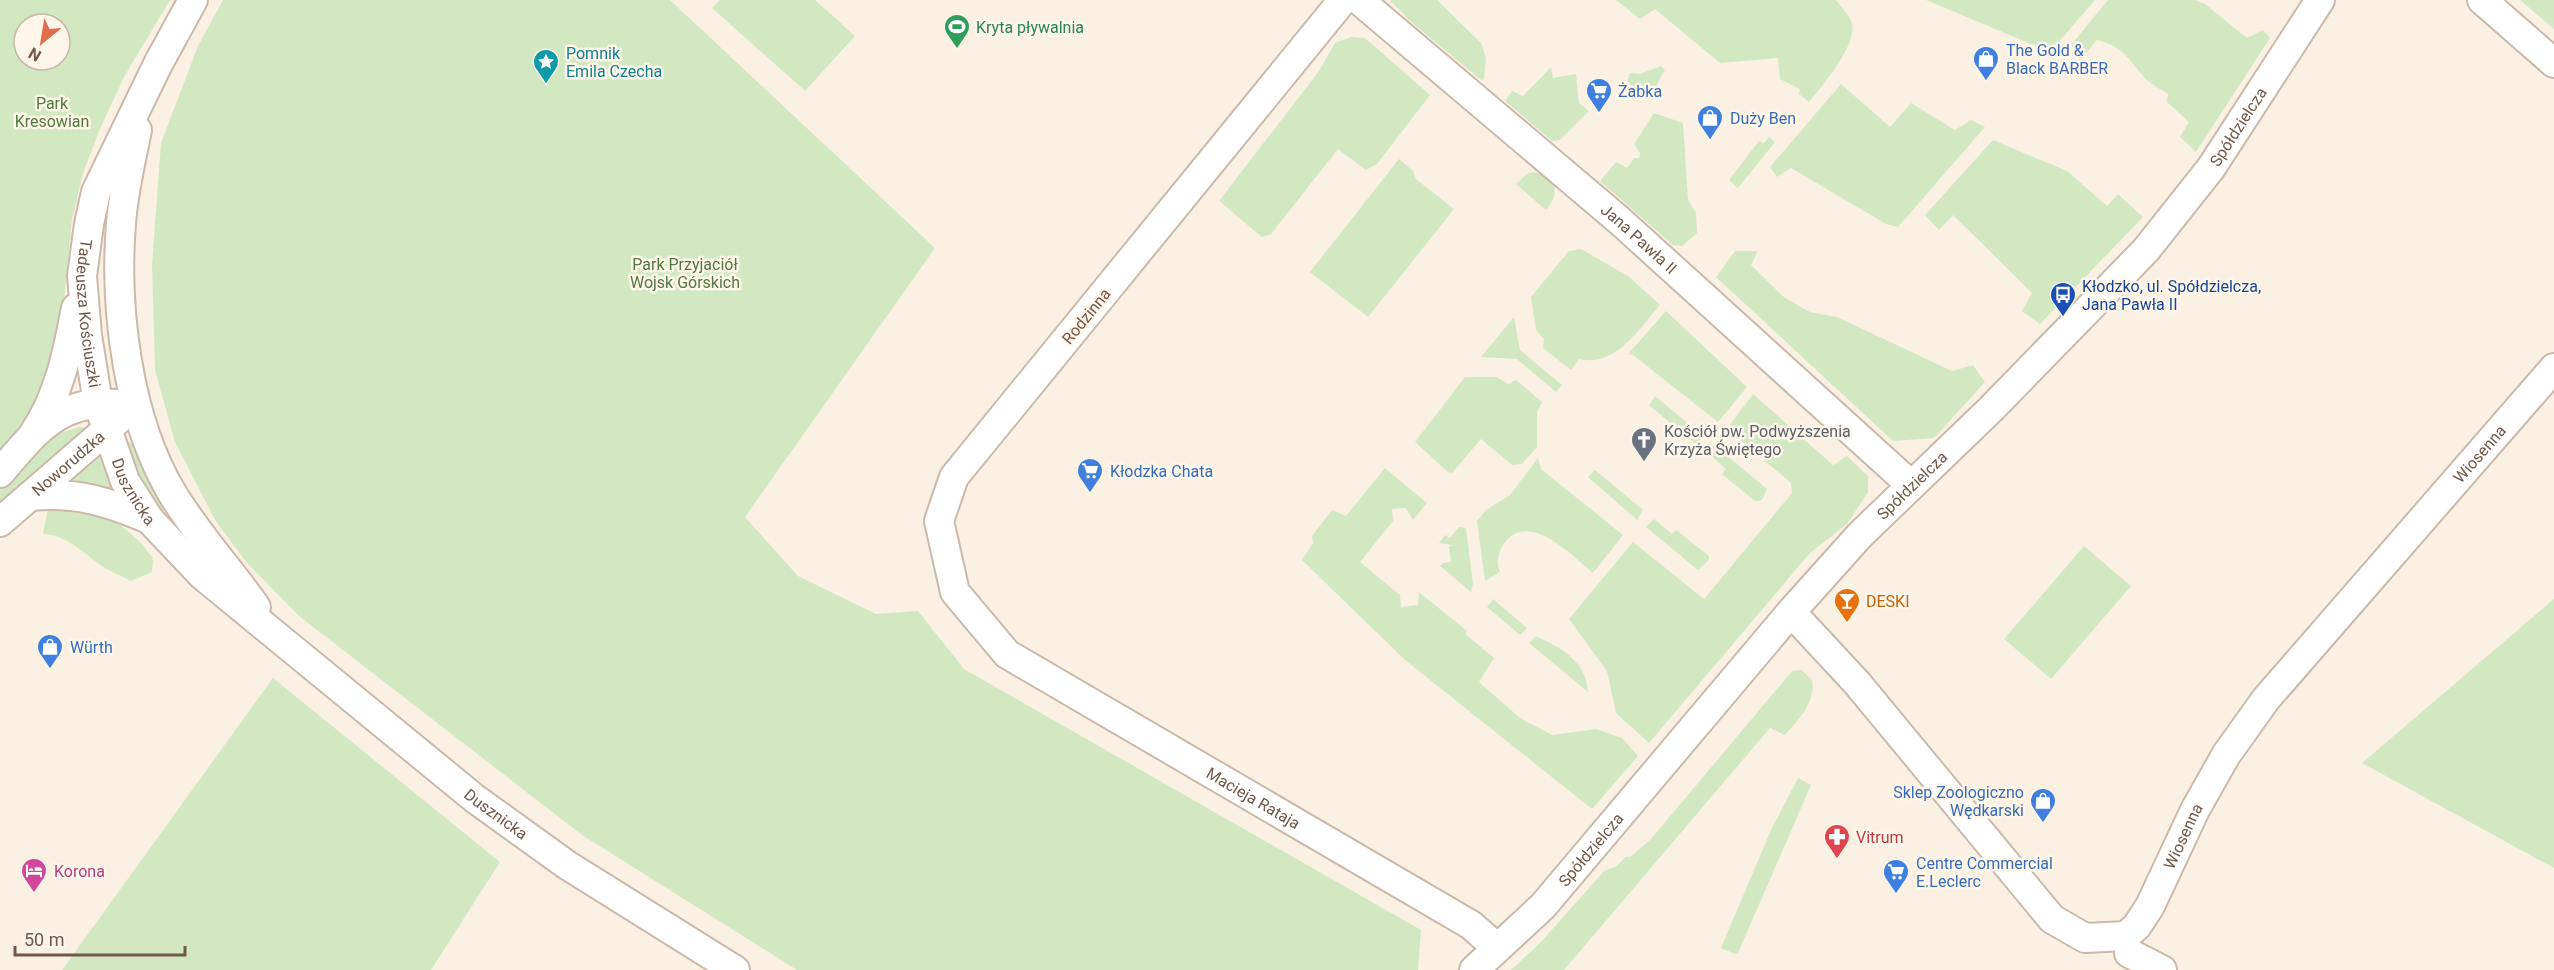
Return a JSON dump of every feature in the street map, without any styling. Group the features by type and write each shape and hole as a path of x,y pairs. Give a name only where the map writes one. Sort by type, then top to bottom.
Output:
{"street":[{"name":"Tadeusza Kościuszki","path":"98,403 87,335 82,276 96,192 158,64 193,0"},
{"name":"Rodzinna","path":"1006,654 955,592 939,521 954,477 1343,0"},
{"name":"Jana Pawła II","path":"1359,0 1620,221 1911,485"},
{"name":"Spółdzielcza","path":"1481,962 1543,906 1791,612 1860,535 1990,409 2170,223 2211,168 2320,0"},
{"path":"2482,0 2554,63"},
{"name":"Tadeusza Kościuszki","path":"136,406 124,331 119,261 121,222 145,92"},
{"path":"34,433 45,413 65,361 82,276"},
{"name":"Wiosenna","path":"1791,612 1857,683 2052,919 2085,939 2126,936 2137,926 2150,906 2195,810 2226,755 2266,699 2554,368"},
{"name":"Noworudzka","path":"0,473 34,433 58,413 98,403 136,406"},
{"name":"Dusznicka","path":"98,403 125,481 149,519 202,575 474,798 567,865 735,970"},
{"name":"Noworudzka","path":"0,522 136,406"},
{"name":"Dusznicka","path":"136,406 148,445 172,492 275,633"},
{"path":"30,496 74,495 116,505 149,519"},
{"name":"Macieja Rataja","path":"1006,654 1471,925 1481,962"},
{"path":"2129,953 2162,970"}],"green space":[{"name":"Park Kresowian","path":"0,0 170,0 125,75 83,173 72,219 63,309 40,402 0,458"},
{"name":"Park Przyjaciół Wojsk Górskich","path":"223,0 670,0 935,248 745,517 798,576 876,614 918,611 964,669 1421,930 1418,970 797,970 582,835 299,616 246,562 215,520 175,442 155,370 152,265 161,143 198,46"},
{"path":"720,0 815,0 855,36 805,91 712,8"},
{"path":"1390,0 1437,0 1481,43 1486,58 1484,79 1481,80 1409,20"},
{"path":"1616,0 1836,0 1850,18 1852,33 1844,54 1809,102 1799,94 1800,89 1780,79 1778,58 1720,63 1655,9 1640,19"},
{"path":"1926,0 2095,0 2050,52"},
{"path":"2108,0 2195,0 2205,4 2247,38 2263,30 2270,38 2196,152 2180,137 2189,122 2167,102 2168,94 2148,81 2127,56 2115,47 2097,40 2082,58 2071,45"},
{"path":"2520,0 2554,0 2554,29"},
{"path":"1351,37 1365,38 1430,95 1377,164 1366,170 1338,149 1271,234 1262,237 1219,201 1319,71 1335,43"},
{"path":"1661,66 1665,70 1648,100 1627,81 1630,73 1640,74"},
{"path":"1551,67 1553,78 1576,74 1579,103 1589,111 1560,140 1552,141 1505,101 1512,91 1523,96"},
{"path":"1841,84 1890,127 1911,103 1955,130 1971,120 1985,127 1898,227 1886,224 1791,168 1777,177 1770,167"},
{"path":"1654,113 1683,123 1688,200 1696,213 1697,233 1682,246 1673,245 1600,181 1616,162 1627,168 1634,158 1639,158 1640,153 1634,144"},
{"path":"1769,137 1775,142 1738,188 1729,180 1759,141 1764,143"},
{"path":"1993,140 2067,171 2107,206 2118,194 2143,217 2040,324 2022,311 2032,293 1953,215 1939,230 1925,215"},
{"path":"1399,159 1413,171 1416,179 1454,209 1368,317 1310,272"},
{"path":"1533,172 1548,176 1554,185 1552,202 1546,210 1516,184 1527,174"},
{"path":"1581,249 1628,276 1660,305 1635,335 1615,352 1604,358 1579,359 1571,370 1543,348 1544,339 1536,330 1531,297 1569,251"},
{"path":"1735,251 1758,251 1751,265 1785,298 1810,312 1837,317 1952,371 1973,365 1985,382 1934,438 1893,441 1716,277"},
{"path":"1666,311 1747,387 1718,422 1633,355 1628,354"},
{"path":"1514,317 1520,350 1562,385 1556,392 1517,359 1481,357"},
{"path":"1465,377 1497,377 1508,384 1516,380 1542,402 1537,412 1537,447 1522,464 1512,465 1481,439 1452,473 1448,472 1415,442"},
{"path":"1753,394 1833,465 1847,456 1868,476 1868,492 1847,524 1810,553 1649,743 1616,713 1607,671 1569,619 1633,542 1704,599 1792,493 1791,483 1727,429"},
{"path":"1655,396 1703,436 1697,445 1649,405"},
{"path":"79,427 87,430 0,504 0,490 48,437"},
{"path":"127,440 135,447 166,509 160,514 140,481 124,441"},
{"path":"1714,445 1767,489 1762,500 1755,501 1722,474 1726,469 1708,453"},
{"path":"97,452 101,454 117,491 113,497 66,486 63,480"},
{"path":"1538,458 1541,469 1623,535 1593,573 1550,539 1525,531 1513,535 1500,551 1498,562 1500,572 1485,581 1477,521 1486,510 1510,495"},
{"path":"1385,468 1427,503 1413,520 1406,508 1392,509 1393,521 1360,562 1400,595 1401,607 1418,605 1419,592 1467,631 1465,634 1494,658 1479,682 1520,718 1552,735 1596,729 1622,738 1638,756 1592,809 1405,660 1302,560 1313,543 1312,536 1332,510 1346,516"},
{"path":"1595,470 1643,510 1637,520 1588,477"},
{"path":"66,506 115,520 140,542 153,558 152,572 131,581 105,568 76,546 52,535 43,534 48,508"},
{"path":"1654,519 1672,534 1676,530 1709,556 1709,560 1698,570 1646,527"},
{"path":"1459,527 1466,528 1473,584 1471,592 1440,566 1451,562 1449,547 1452,545 1439,543 1445,535 1450,538"},
{"path":"2084,546 2131,586 2051,679 2004,639"},
{"path":"1493,599 1527,628 1520,635 1487,607"},
{"path":"2554,599 2554,868 2362,763"},
{"path":"1536,636 1571,657 1582,672 1588,692 1529,643"},
{"path":"1802,670 1812,680 1813,688 1809,703 1796,723 1785,735 1770,728 1564,970 1511,970 1541,942 1604,871 1617,866 1625,857 1630,857 1651,839 1792,671"},
{"path":"273,678 500,862 431,970 62,970"},
{"path":"1798,778 1811,785 1738,953 1735,954 1721,948 1771,830"}],"place":[{"name":"Kryta pływalnia","path":"957,50"},
{"name":"The Gold & Black BARBER","path":"1986,82"},
{"name":"Pomnik Emila Czecha","path":"546,85"},
{"name":"Żabka","path":"1599,114"},
{"name":"Duży Ben","path":"1710,141"},
{"name":"Kłodzko, ul. Spółdzielcza, Jana Pawła II","path":"2063,318"},
{"name":"Kościół pw. Podwyższenia Krzyża Świętego","path":"1644,463"},
{"name":"Kłodzka Chata","path":"1090,494"},
{"name":"DESKI","path":"1847,624"},
{"name":"Würth","path":"50,670"},
{"name":"Sklep Zoologiczno Wędkarski","path":"2043,824"},
{"name":"Vitrum","path":"1837,860"},
{"name":"Korona","path":"34,894"},
{"name":"Centre Commercial E.Leclerc","path":"1896,895"}]}
